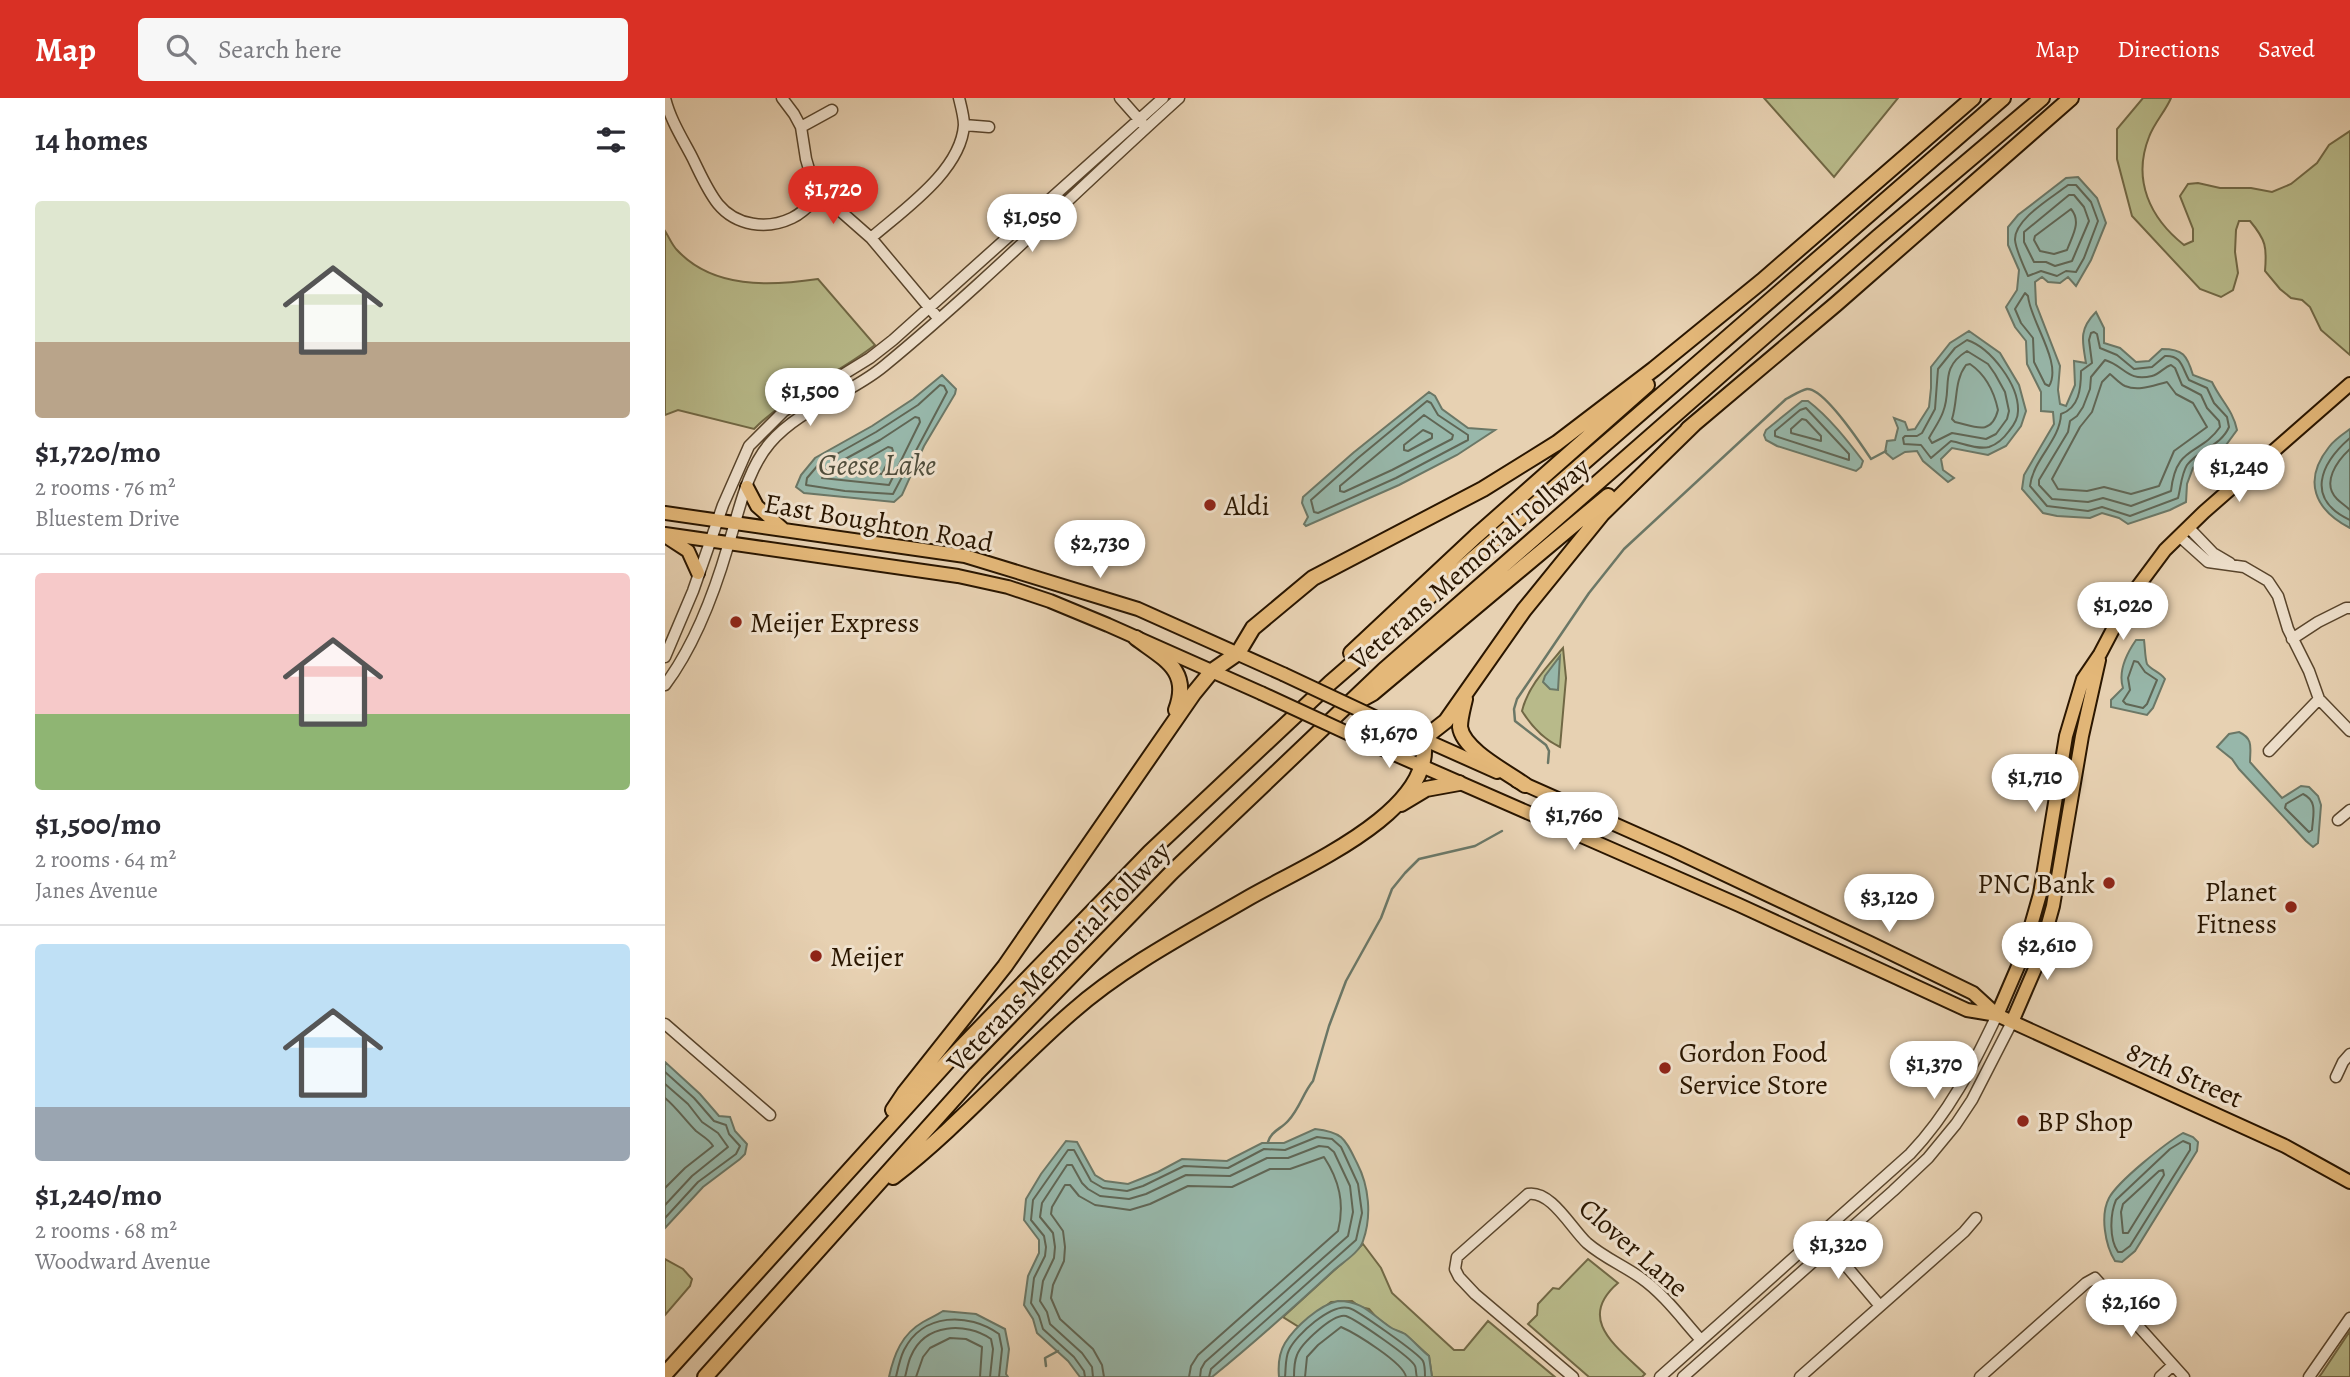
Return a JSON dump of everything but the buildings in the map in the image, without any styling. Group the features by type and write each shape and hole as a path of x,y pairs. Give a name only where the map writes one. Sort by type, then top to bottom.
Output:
{"highway":[{"path":"870,1147 905,1092 1005,966 1169,728 1212,671 1238,653 1253,628 1313,578 1483,489 1557,443 1762,281 1973,98"},
{"name":"Veterans Memorial Tollway","path":"665,1374 950,1059 1150,852 1330,683 2003,98"},
{"name":"Veterans Memorial Tollway","path":"705,1377 976,1074 1172,873 1384,670 1857,255 2042,98"},
{"path":"1337,715 1373,693 1694,424 1836,304 2071,98"},
{"path":"1330,683 1351,653 1390,615 1742,302 1762,281"},
{"path":"865,1199 923,1154 1073,1010 1122,974 1170,944 1359,836 1388,812 1422,767 1425,757 1423,738 1440,727 1524,610 1602,513 1694,424"},
{"path":"1136,638 1171,664 1181,681 1181,698 1169,728"},
{"path":"1469,688 1460,722 1464,737 1477,752 1525,785"},
{"path":"1388,812 1426,789 1459,783"}],"main road":[{"path":"1997,1015 2022,957 2040,894 2066,736 2083,679 2100,654 2130,597 2148,571 2184,531 2350,384"},
{"path":"747,487 757,506 786,531"},
{"name":"East Boughton Road","path":"665,513 964,556 1138,609 1757,890 1973,993 1997,1015"},
{"name":"East Boughton Road","path":"665,535 958,576 1008,587 1050,601 1739,905 1968,1010 1997,1015"},
{"path":"665,535 688,551 698,573"},
{"path":"2012,1022 2037,964 2053,906 2082,736 2100,654"},
{"name":"87th Street","path":"1997,1015 2285,1146 2350,1182"}],"street":[{"path":"665,98 709,191 719,206 732,218 764,226 781,222 794,217 821,194"},
{"path":"782,98 801,127 811,176 821,194 871,238 938,318"},
{"path":"871,238 945,171 958,146 964,125 959,98"},
{"path":"1120,98 1142,124"},
{"path":"665,685 677,670 716,586 747,487 768,444 788,425 881,368 938,318 1142,124 1163,98"},
{"path":"665,657 738,468 749,446 765,428 801,399 870,358 1142,124 1179,98"},
{"path":"801,127 832,110"},
{"path":"964,125 989,127"},
{"path":"2184,531 2208,562 2244,567 2260,575 2274,589 2292,639 2309,671 2319,699 2350,731"},
{"path":"2292,639 2318,622 2350,608"},
{"path":"2269,751 2319,699"},
{"path":"2338,820 2350,810"},
{"path":"1660,1377 1920,1144 1967,1078 1997,1015"},
{"path":"1683,1377 1915,1172 1944,1140 1983,1081 2012,1022"},
{"path":"665,1024 770,1115"},
{"path":"2336,1076 2350,1054"},
{"name":"Clover Lane","path":"1573,1377 1475,1294 1459,1277 1455,1263 1457,1257 1521,1198 1535,1193 1548,1200 1588,1243 1656,1290 1701,1340"},
{"path":"1800,1377 1976,1219"},
{"path":"1820,1235 1881,1306"},
{"path":"1980,1377 2095,1278 2184,1377"},
{"path":"2309,1377 2350,1318"},
{"path":"2160,1377 2173,1365"}],"green space":[{"path":"1764,98 1898,98 1834,177"},
{"path":"2143,98 2171,98 2149,137 2144,153 2144,183 2147,197 2162,223 2184,245 2193,241 2193,229 2180,196 2188,184 2272,192 2291,184 2317,163 2329,145 2350,131 2350,355 2321,330 2310,307 2302,300 2291,298 2265,271 2264,244 2250,221 2239,221 2235,252 2238,273 2233,290 2221,297 2200,289 2132,216 2117,159 2117,129"},
{"path":"665,231 675,248 691,263 725,278 762,283 818,279 875,345 782,405 754,429 678,410 665,415"},
{"path":"1563,648 1566,678 1560,747 1538,732 1522,711 1533,685"},
{"path":"1363,1244 1381,1268 1392,1293 1454,1350 1464,1350 1488,1321 1555,1377 1432,1377 1429,1356 1405,1334 1392,1329 1369,1309 1352,1301 1331,1302 1299,1327 1283,1317"},
{"path":"665,1259 683,1269 692,1279 690,1286 665,1315"},
{"path":"1588,1259 1618,1283 1606,1296 1600,1308 1600,1320 1613,1342 1645,1374 1642,1377 1589,1377 1528,1324 1537,1315 1538,1304 1553,1288 1559,1289"},
{"path":"2350,1331 2350,1377 2319,1377 2322,1373"}],"water":[{"path":"2078,177 2097,198 2106,223 2091,260 2076,286 2068,277 2060,283 2048,282 2042,277 2035,282 2036,304 2060,366 2060,404 2066,406 2075,385 2074,361 2086,363 2083,335 2096,312 2104,328 2104,343 2120,348 2136,362 2149,361 2162,349 2183,354 2193,375 2212,382 2230,411 2237,430 2226,445 2193,468 2187,484 2186,502 2128,524 2102,513 2090,518 2043,513 2022,489 2024,475 2054,424 2053,412 2041,411 2041,392 2027,364 2026,341 2015,327 2006,307 2017,290 2019,270 2008,245 2008,227 2018,215 2066,178"},
{"path":"1969,331 2000,353 2019,385 2026,411 2021,426 2006,446 1988,455 1952,448 1941,459 1943,470 1954,478 1948,482 1923,461 1917,451 1905,452 1893,459 1885,452 1887,441 1895,440 1898,428 1894,418 1905,422 1908,430 1915,429 1929,407 1931,367 1950,343"},
{"name":"Geese Lake","path":"942,375 956,389 955,394 924,446 902,495 894,502 804,493 796,487 801,475 815,458 872,426 913,399"},
{"path":"1429,392 1435,396 1442,409 1468,428 1495,430 1457,455 1399,485 1306,526 1304,524 1308,517 1302,503 1303,497"},
{"path":"1802,401 1808,401 1837,429 1863,461 1861,467 1856,471 1766,440 1766,430"},
{"path":"2350,429 2350,528 2328,513 2316,493 2315,483 2316,471 2329,447"},
{"path":"2136,640 2144,640 2147,664 2165,679 2153,708 2147,715 2111,707 2111,700 2123,688 2124,663"},
{"path":"1560,656 1558,690 1550,689 1543,682"},
{"path":"2239,732 2249,741 2250,762 2282,798 2301,786 2309,787 2318,796 2321,805 2318,843 2313,847 2232,759 2217,747 2229,734"},
{"path":"665,1062 700,1094 719,1116 730,1117 735,1131 747,1144 745,1154 703,1187 665,1228"},
{"path":"1315,1129 1332,1132 1342,1138 1361,1172 1367,1191 1368,1211 1363,1241 1350,1257 1212,1377 1080,1377 1068,1361 1037,1333 1033,1319 1024,1305 1028,1276 1039,1253 1039,1240 1024,1220 1026,1199 1066,1141 1077,1142 1095,1175 1105,1181 1128,1184 1182,1159 1227,1161 1262,1143 1284,1143"},
{"path":"2183,1133 2198,1142 2197,1151 2135,1251 2122,1262 2115,1261 2105,1230 2106,1205 2109,1198 2154,1153"},
{"path":"1338,1301 1360,1306 1408,1336 1429,1356 1432,1377 1279,1377 1280,1355 1289,1337 1316,1312"},
{"path":"943,1311 976,1314 1005,1329 1009,1349 1006,1374 1008,1377 889,1377 893,1360 904,1339 916,1327"}],"waterway":[{"path":"1548,763 1549,751 1546,745 1515,721 1517,699 1589,593 1624,549 1786,399 1807,389 1814,391 1842,418 1871,459 1886,451"},
{"path":"1268,1142 1271,1135 1292,1116 1313,1081 1346,981 1381,918 1392,889 1419,859 1475,846 1502,831"},
{"path":"1046,1366 1045,1358 1058,1351"}],"place":[{"name":"Aldi","path":"1210,505"},
{"name":"Meijer Express","path":"736,622"},
{"name":"PNC Bank","path":"2109,883"},
{"name":"Planet Fitness","path":"2291,907"},
{"name":"Meijer","path":"816,956"},
{"name":"Gordon Food Service Store","path":"1665,1068"},
{"name":"BP Shop","path":"2023,1121"}]}
